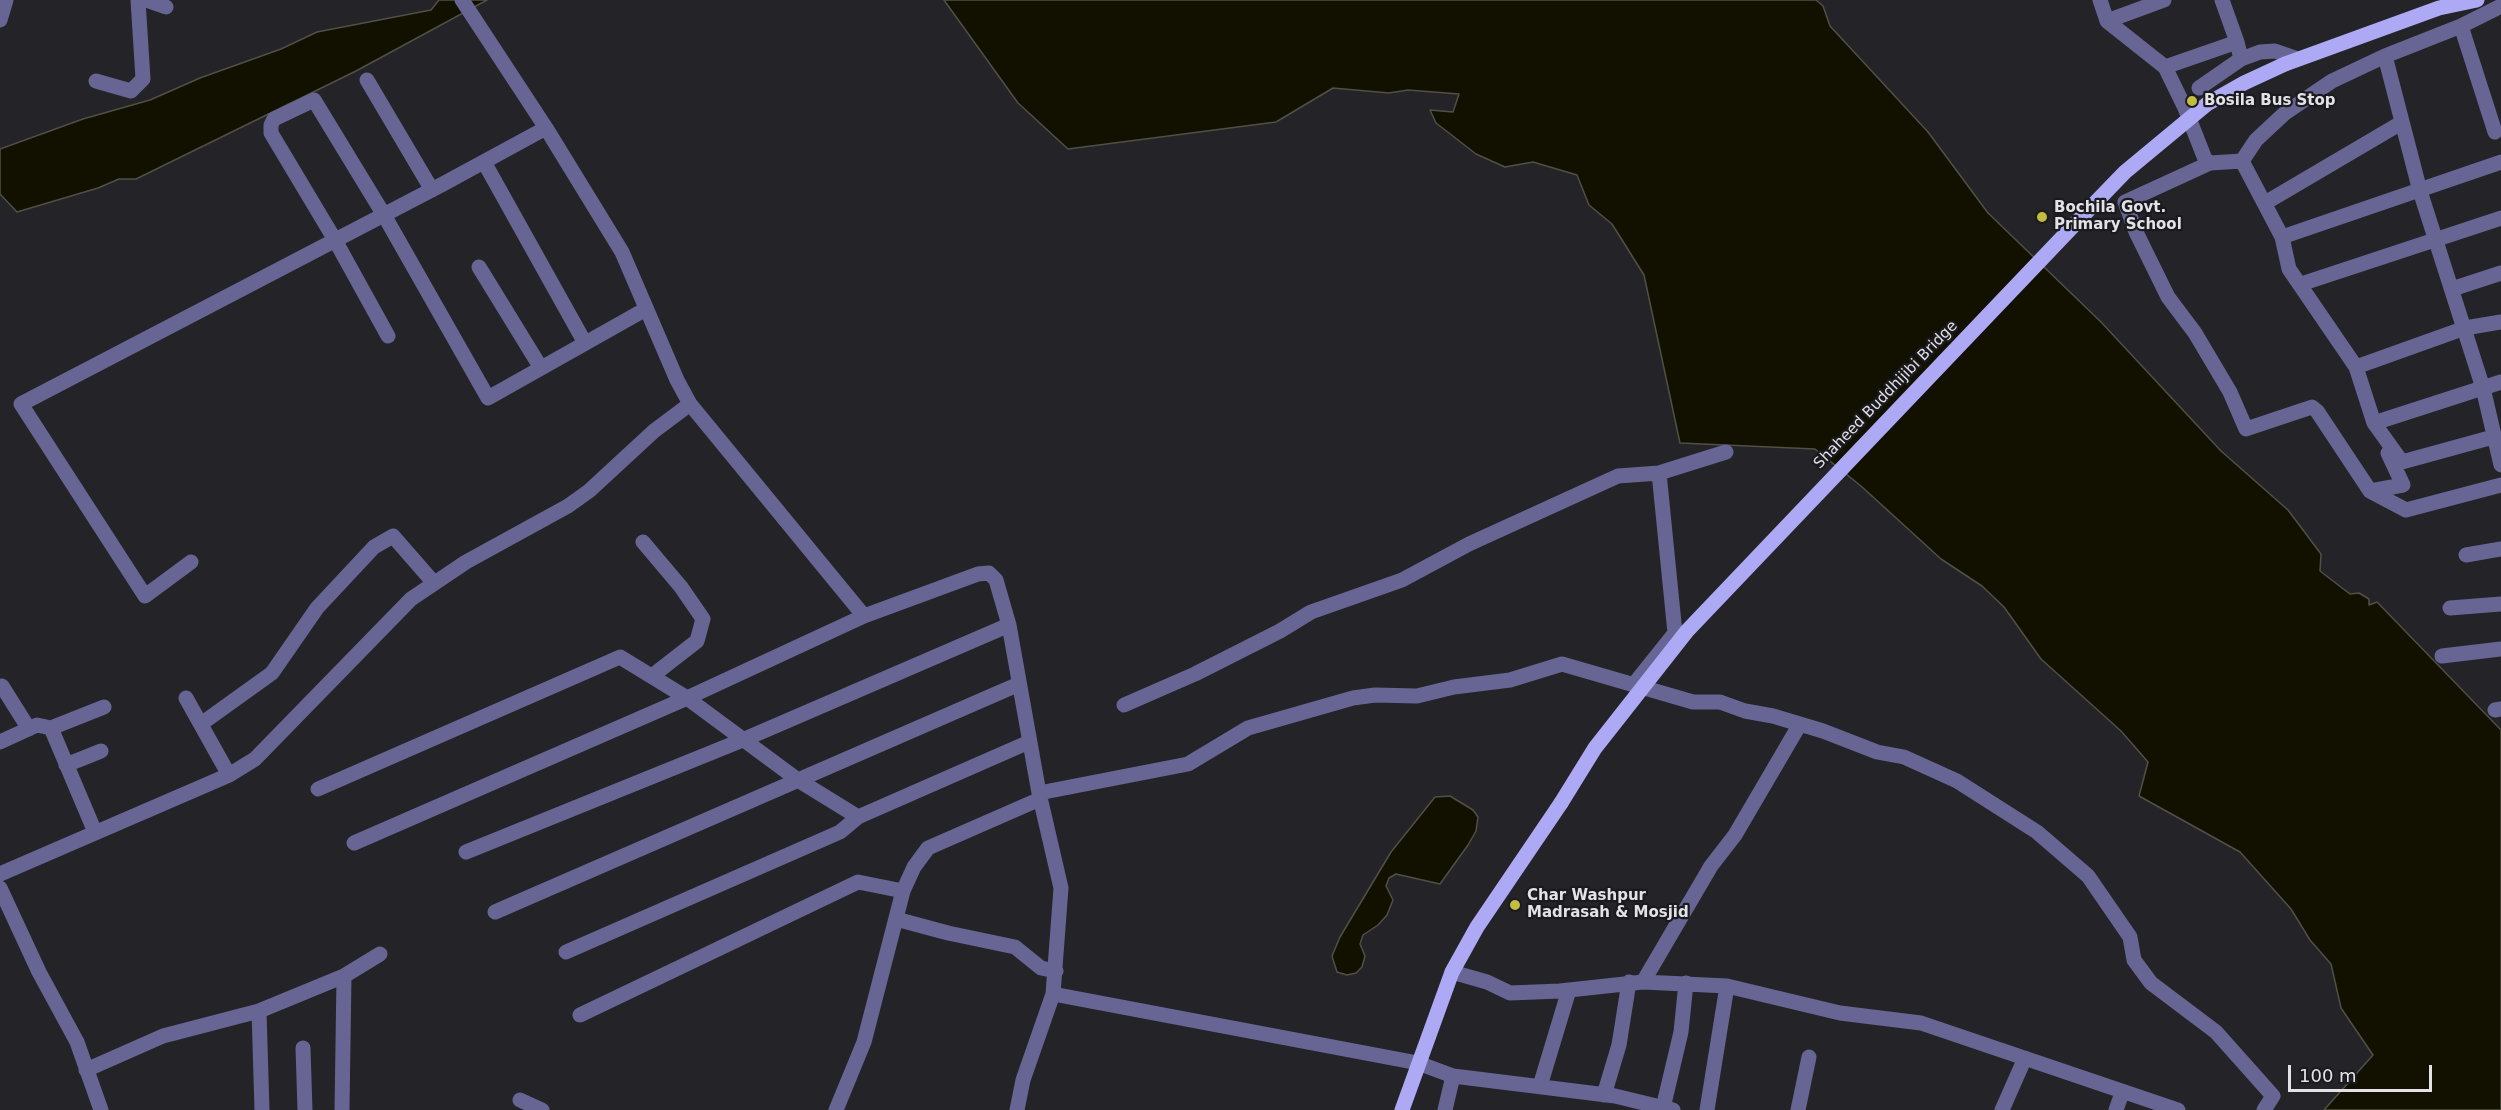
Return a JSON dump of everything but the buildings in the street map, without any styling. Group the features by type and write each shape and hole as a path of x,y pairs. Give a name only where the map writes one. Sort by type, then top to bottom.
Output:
{"main road":[{"name":"Shaheed Buddhijibi Bridge","path":"1402,1110 1452,972 1477,927 1561,803 1595,748 1687,631 2125,172 2207,104 2244,83 2438,4 2477,0"}],"street":[{"path":"0,20 6,0"},
{"path":"96,81 131,91 143,79 138,0"},
{"path":"146,0 166,7"},
{"path":"462,0 546,128 622,252 676,380 690,404 864,615"},
{"path":"2100,0 2107,21 2165,67 2205,159 2210,163"},
{"path":"2107,21 2164,0"},
{"path":"2222,0 2241,59"},
{"path":"2242,161 2256,140 2305,98 2385,56 2461,26 2501,6"},
{"path":"2461,26 2495,132"},
{"path":"2165,67 2237,42"},
{"path":"2199,88 2241,59 2260,52 2275,51 2292,62"},
{"path":"2385,56 2420,191 2483,388 2501,465"},
{"path":"367,80 432,190"},
{"path":"388,336 335,240 271,133 274,119 299,105 314,100 384,215 488,398 646,309"},
{"path":"2265,203 2401,123"},
{"path":"191,562 145,596 21,404 432,190 546,128"},
{"path":"2242,161 2210,163 2125,202 2168,297 2195,333 2230,392 2246,429 2312,406 2370,491 2406,510 2501,485"},
{"path":"2242,161 2282,237 2289,269 2356,367 2374,423 2389,447 2402,462 2493,437"},
{"path":"484,162 585,343"},
{"path":"2282,237 2501,162"},
{"path":"2301,284 2501,218"},
{"path":"479,267 542,368"},
{"path":"2452,289 2501,273"},
{"path":"2356,367 2465,328 2501,322"},
{"path":"2374,423 2501,382"},
{"path":"0,874 229,775 255,759 411,599 466,562 568,506 589,491 654,431 690,404"},
{"path":"2370,491 2403,485 2386,449 2389,447"},
{"path":"1124,705 1195,674 1280,631 1311,612 1402,580 1469,544 1618,476 1659,473 1726,452"},
{"path":"1635,683 1675,633 1659,473"},
{"path":"201,724 272,673 317,608 374,547 393,536 434,583"},
{"path":"643,542 681,587 703,619 697,641 652,676"},
{"path":"2466,555 2501,549"},
{"path":"354,843 687,698 864,615 978,574 989,573 996,580 1009,625 1029,742 1062,888 1053,994 1023,1080 1017,1110"},
{"path":"2450,608 2501,604"},
{"path":"466,852 745,739 1009,625"},
{"path":"2442,656 2501,650"},
{"path":"318,789 620,657 687,698 798,780 858,817"},
{"path":"836,1110 864,1042 903,891 914,867 928,848 1040,796 1188,764 1248,728 1353,698 1375,695 1417,696 1454,687 1510,680 1562,664 1635,683 1693,702 1720,702 1800,724 1877,752 1904,758 1957,780 2037,832 2088,876 2130,938 2134,960 2151,983 2216,1032 2273,1096 2265,1110"},
{"path":"495,912 1019,684"},
{"path":"2,686 29,729"},
{"path":"186,698 229,775"},
{"path":"0,742 37,725 51,728 104,707"},
{"path":"1604,1095 1636,982 1735,835 1800,724"},
{"path":"51,728 94,832"},
{"path":"566,952 840,832 858,817 1029,742"},
{"path":"66,765 101,751"},
{"path":"580,1015 858,882 903,891"},
{"path":"0,888 39,972 77,1042 101,1110"},
{"path":"896,919 1015,947 1041,968 1056,971"},
{"path":"86,1070 163,1036 259,1011 344,976 380,954"},
{"path":"1452,972 1487,982 1510,993 1569,990 1636,982 1727,986 1840,1013 1921,1023 2122,1093 2178,1110"},
{"path":"342,1110 344,976"},
{"path":"1053,994 1418,1063 1453,1076 1604,1095 1668,1109 1686,983"},
{"path":"1707,1110 1727,986"},
{"path":"1540,1086 1569,990"},
{"path":"259,1011 262,1110"},
{"path":"303,1048 305,1110"},
{"path":"1798,1110 1809,1057"},
{"path":"2002,1110 2025,1059"},
{"path":"1445,1110 1453,1076"},
{"path":"2116,1110 2122,1093"},
{"path":"520,1100 542,1110"}],"shaded area":[{"path":"439,0 487,0 356,71 136,179 119,179 98,188 17,212 0,194 0,149 83,119 150,100 200,78 281,49 317,32 431,10"},
{"path":"944,0 1816,0 1823,6 1830,26 1928,132 1988,213 2101,322 2221,451 2288,510 2321,554 2320,571 2350,594 2359,593 2369,599 2369,605 2377,602 2501,730 2501,1110 2324,1110 2373,1055 2341,1008 2331,964 2310,940 2291,909 2240,852 2139,796 2148,762 2121,731 2041,659 2004,607 1982,586 1941,559 1861,486 1815,449 1680,443 1644,275 1612,224 1589,205 1577,175 1533,162 1505,167 1476,154 1436,123 1430,110 1453,112 1459,94 1408,90 1389,93 1333,88 1276,122 1068,149 1018,103"},
{"path":"1450,796 1473,810 1478,817 1476,831 1468,845 1440,884 1396,874 1389,878 1386,886 1393,900 1387,915 1378,925 1363,935 1360,944 1365,956 1362,967 1356,973 1347,975 1337,972 1332,956 1340,937 1391,852 1435,797"}],"place":[{"name":"Bosila Bus Stop","path":"2192,101"},
{"name":"Bochila Govt. Primary School","path":"2042,217"},
{"name":"Char Washpur Madrasah & Mosjid","path":"1515,905"}]}
